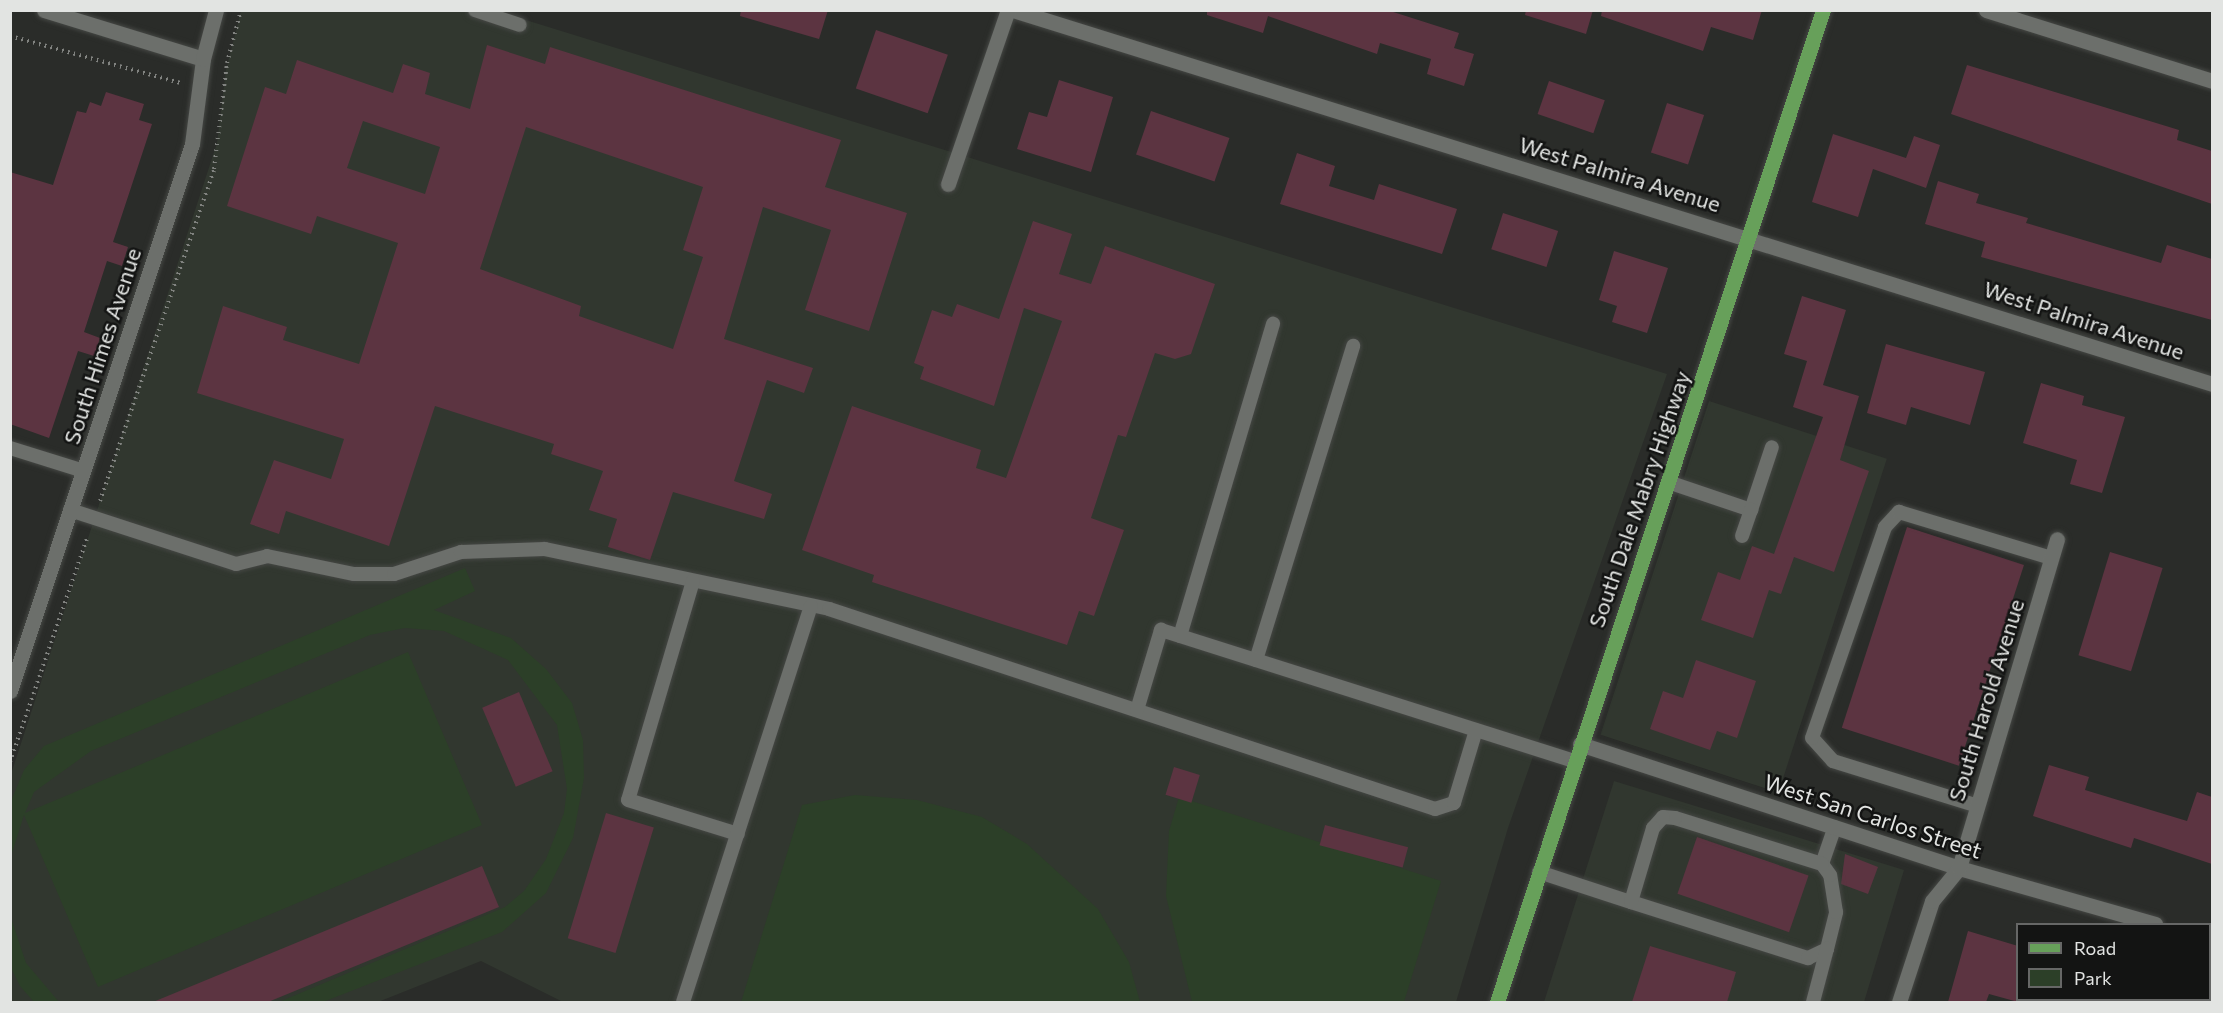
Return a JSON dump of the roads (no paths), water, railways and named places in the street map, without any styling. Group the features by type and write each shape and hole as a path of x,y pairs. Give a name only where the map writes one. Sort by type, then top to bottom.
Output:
{"main road":[{"name":"South Dale Mabry Highway","path":"1497,1002 1574,761 1751,238 1823,10"}],"street":[{"path":"44,10 203,59"},
{"name":"South Himes Avenue","path":"10,691 192,144 203,59 216,10"},
{"path":"948,184 1008,10"},
{"name":"West Palmira Avenue","path":"1013,10 1751,238 2212,384"},
{"path":"1986,10 2212,81"},
{"name":"South Harold Avenue","path":"1899,1002 1932,901 1959,868 2057,539"},
{"name":"West San Carlos Street","path":"1580,744 1959,868 2152,923"}],"lane":[{"path":"475,10 520,25"},
{"path":"1180,636 1273,324"},
{"path":"1256,660 1353,346"},
{"path":"1742,536 1772,447"},
{"path":"10,448 84,471"},
{"path":"1668,482 1751,510"},
{"path":"70,510 236,564 267,556 354,573 394,574 460,552 545,549 811,606 1137,710 1435,809 1454,802 1476,730"},
{"path":"1978,806 1833,761 1812,738 1886,526 1899,512 2051,558"},
{"path":"693,581 628,800 738,834"},
{"path":"683,1002 811,606"},
{"path":"1137,710 1161,630 1574,761"},
{"path":"1630,902 1653,828 1663,817 1675,818 1822,864 1830,875 1836,912 1813,1002"},
{"path":"1822,864 1834,827"},
{"path":"1539,872 1808,958 1827,949"}]}
